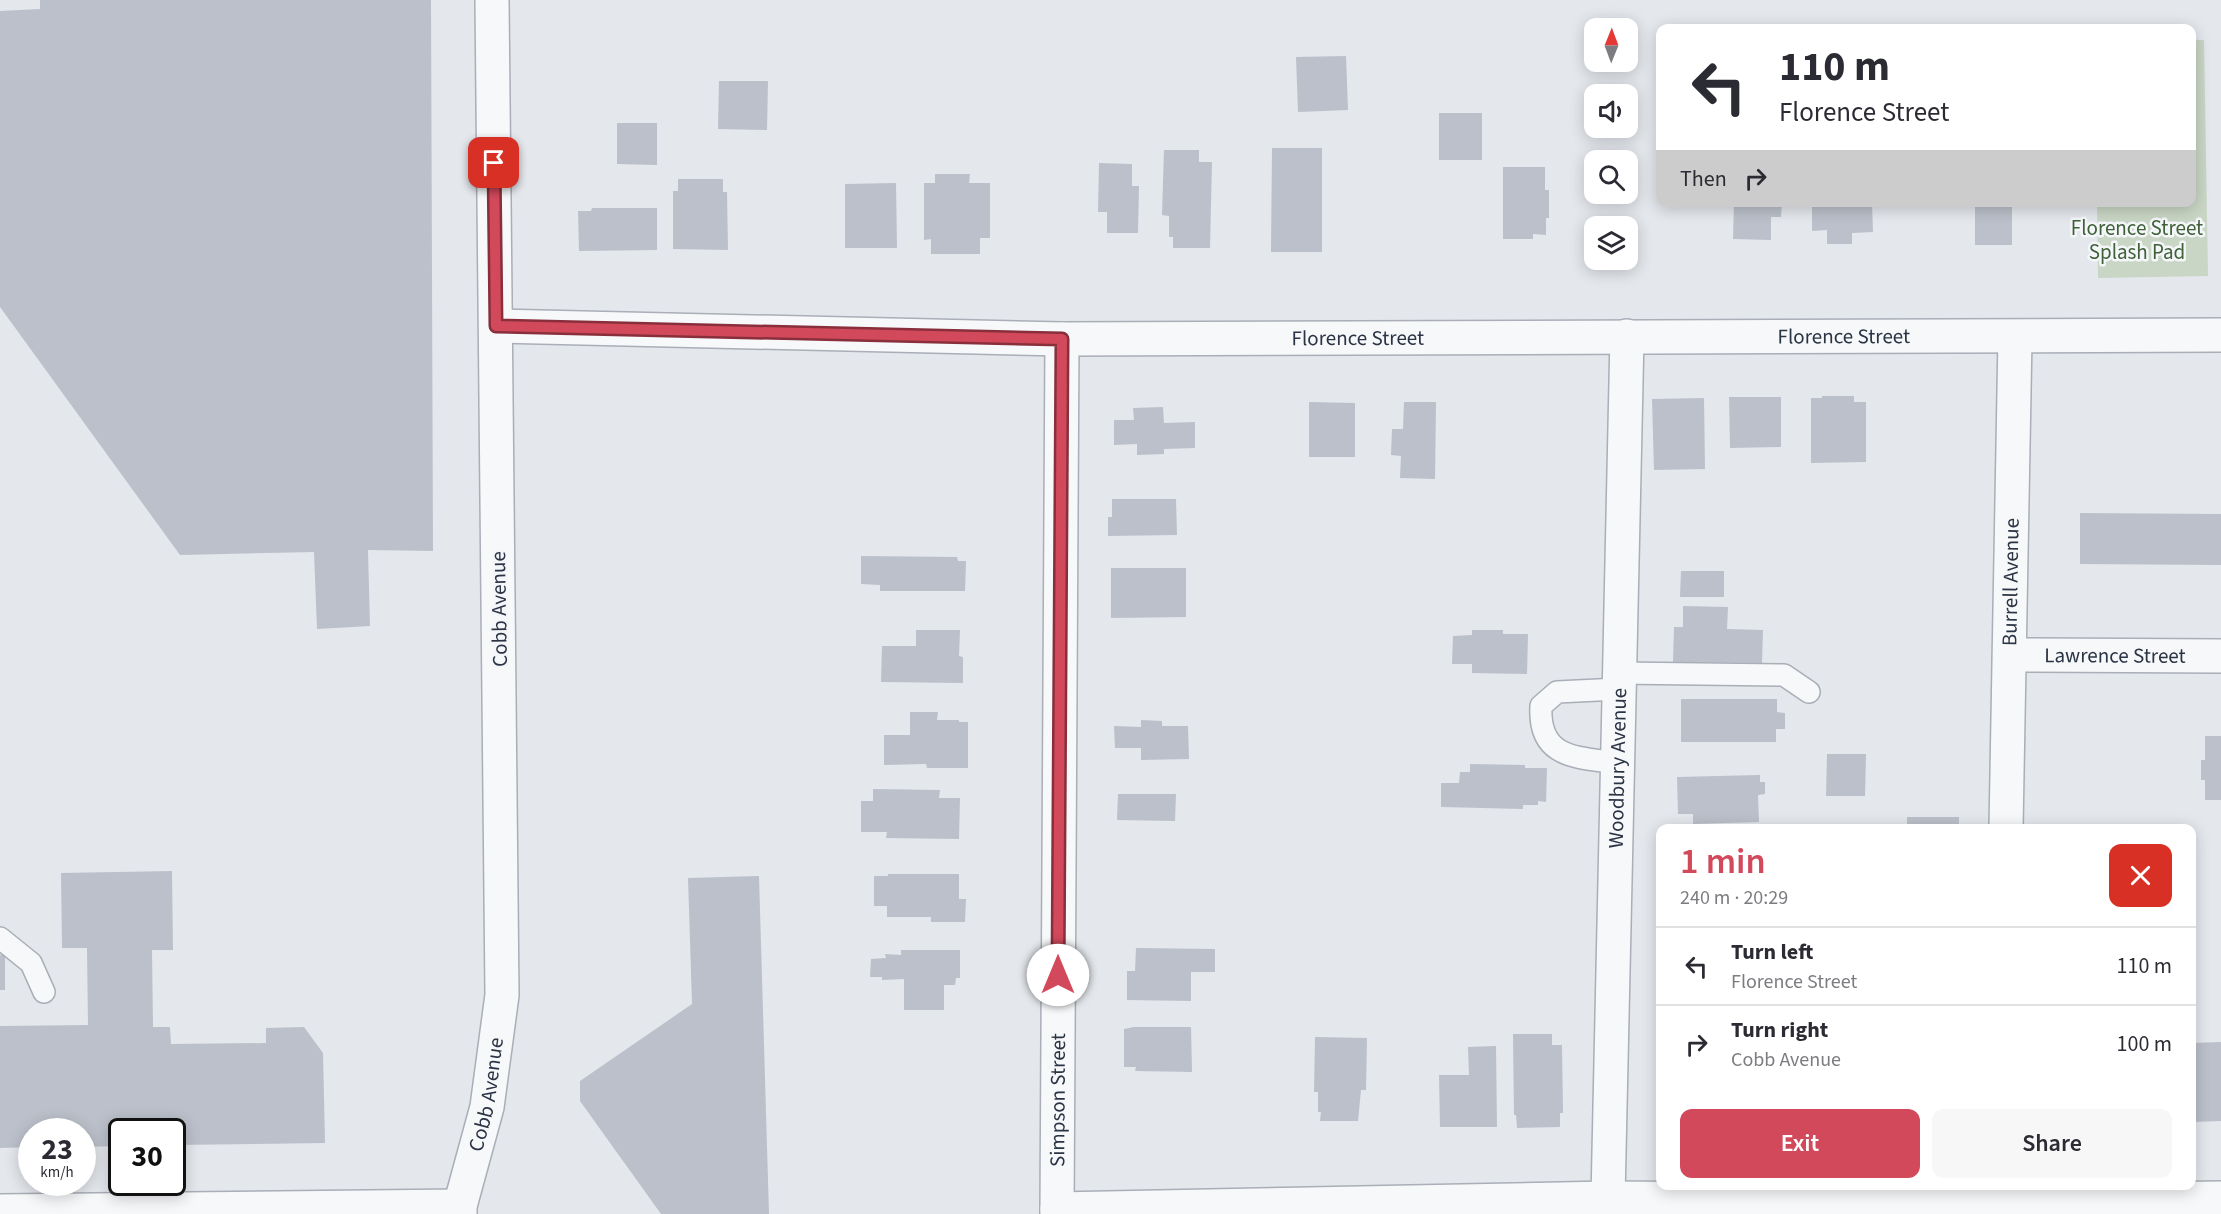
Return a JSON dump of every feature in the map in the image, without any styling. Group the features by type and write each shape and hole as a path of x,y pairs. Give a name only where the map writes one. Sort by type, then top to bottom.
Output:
{"street":[{"name":"Cobb Avenue","path":"460,1210 487,1107 502,995 492,0"},
{"name":"Florence Street","path":"496,326 1062,339 2221,335"},
{"name":"Woodbury Avenue","path":"1608,1198 1627,336"},
{"name":"Burrell Avenue","path":"2006,824 2015,337"},
{"name":"Simpson Street","path":"1057,1211 1062,339"},
{"name":"Lawrence Street","path":"2010,655 2221,656"},
{"path":"1057,1211 1608,1198 1998,1193 2221,1198"},
{"path":"0,1211 460,1210"}],"lane":[{"path":"1617,763 1561,753 1547,739 1540,721 1540,706 1557,692 1619,681 1785,675 1809,692"},
{"path":"0,938 31,963 44,992"}],"green space":[{"name":"Florence Street Splash Pad","path":"2196,40 2204,40 2208,276 2098,278 2097,207 2196,207"}],"building":[{"path":"40,0 431,0 433,551 368,550 370,626 317,629 314,552 180,555 0,307 0,11 40,9"},
{"path":"1346,56 1348,110 1298,112 1296,57"},
{"path":"719,81 768,81 767,130 718,129"},
{"path":"1439,113 1482,113 1482,160 1439,160"},
{"path":"617,123 657,123 657,165 617,164"},
{"path":"1272,148 1322,148 1322,252 1271,252"},
{"path":"1164,150 1199,150 1199,162 1212,162 1210,248 1173,248 1173,237 1169,237 1169,216 1162,215"},
{"path":"1099,163 1132,164 1132,186 1139,186 1138,233 1107,233 1107,212 1098,212"},
{"path":"1503,167 1545,167 1545,190 1549,190 1549,218 1546,218 1546,235 1533,234 1533,239 1503,239"},
{"path":"935,174 970,174 969,183 990,183 990,238 980,238 980,254 931,254 931,239 924,240 924,183 935,183"},
{"path":"678,179 723,179 723,192 727,192 728,250 673,249 673,191 678,191"},
{"path":"896,183 897,248 845,248 845,184"},
{"path":"1734,207 1782,207 1781,217 1771,217 1771,240 1733,239"},
{"path":"1812,207 1872,207 1873,232 1852,233 1852,244 1827,244 1827,230 1812,231"},
{"path":"1975,207 2012,207 2012,245 1975,245"},
{"path":"592,208 657,208 657,250 579,251 578,211 591,211"},
{"path":"1822,396 1854,396 1854,402 1866,402 1866,462 1811,463 1811,398 1822,398"},
{"path":"1729,397 1781,397 1781,447 1730,448"},
{"path":"1704,398 1705,469 1654,470 1652,399"},
{"path":"1309,402 1355,403 1355,457 1309,457"},
{"path":"1404,402 1436,402 1435,479 1400,478 1401,456 1391,455 1392,429 1403,429"},
{"path":"1163,407 1164,423 1195,422 1195,448 1164,449 1164,454 1137,455 1137,444 1114,445 1114,420 1134,420 1133,408"},
{"path":"1112,499 1176,499 1177,535 1108,536 1108,517 1112,517"},
{"path":"2080,513 2221,514 2221,565 2080,564"},
{"path":"861,556 957,557 958,561 966,561 965,591 880,591 880,585 861,584"},
{"path":"1111,568 1186,568 1186,617 1111,618"},
{"path":"1681,571 1724,571 1724,597 1680,597"},
{"path":"1683,606 1728,607 1727,629 1763,630 1762,663 1673,662 1674,627 1683,627"},
{"path":"916,630 960,630 959,656 963,657 963,683 881,682 882,646 916,646"},
{"path":"1472,630 1503,630 1503,634 1528,634 1527,674 1472,673 1472,664 1452,664 1453,636 1472,635"},
{"path":"1681,699 1777,699 1777,712 1785,713 1785,729 1776,729 1776,742 1681,742"},
{"path":"910,712 938,712 937,720 968,722 968,768 927,768 926,764 884,765 884,735 910,735"},
{"path":"1141,720 1162,721 1162,726 1188,726 1189,759 1141,760 1141,748 1115,748 1114,726 1141,727"},
{"path":"2205,736 2221,736 2221,800 2205,800 2205,780 2201,780 2201,760 2205,760"},
{"path":"1827,754 1866,754 1865,796 1826,796"},
{"path":"1470,764 1525,765 1525,768 1547,768 1546,802 1538,801 1538,805 1523,805 1523,809 1441,807 1441,783 1459,783 1460,772 1470,772"},
{"path":"1760,775 1760,782 1765,782 1765,794 1758,795 1759,822 1693,824 1693,814 1678,814 1677,777"},
{"path":"873,789 940,790 939,798 960,798 959,839 886,838 887,832 861,832 861,801 873,801"},
{"path":"1118,794 1176,794 1175,821 1117,820"},
{"path":"1907,817 1959,817 1959,824 1907,824"},
{"path":"172,871 173,950 152,950 153,1027 170,1027 171,1044 266,1043 266,1028 304,1027 323,1053 325,1143 186,1145 186,1118 108,1118 108,1146 96,1147 96,1118 18,1118 18,1147 0,1148 0,1026 88,1025 87,948 62,948 61,873"},
{"path":"888,874 959,874 959,899 966,899 965,922 931,922 931,917 887,917 887,906 874,906 874,876 888,876"},
{"path":"759,876 769,1214 661,1214 580,1101 580,1081 692,1004 688,878"},
{"path":"1136,948 1215,949 1215,972 1191,972 1191,1001 1127,1000 1127,971 1135,971"},
{"path":"901,950 960,950 960,978 956,978 955,985 944,985 944,1010 904,1010 904,979 882,980 882,977 870,977 871,959 886,958 885,954 901,955"},
{"path":"0,955 5,955 5,990 0,990"},
{"path":"1191,1027 1192,1072 1135,1071 1136,1067 1124,1067 1124,1029"},
{"path":"1513,1034 1552,1034 1552,1045 1562,1045 1563,1113 1560,1113 1560,1127 1517,1128 1516,1115 1514,1115"},
{"path":"1315,1037 1367,1038 1366,1090 1361,1090 1358,1121 1320,1121 1318,1092 1314,1092"},
{"path":"2221,1042 2221,1121 2196,1122 2196,1043"},
{"path":"1496,1046 1497,1127 1440,1127 1439,1075 1469,1075 1468,1047"}],"route":[{"path":"494,163 496,326 1062,339 1058,975"}]}
